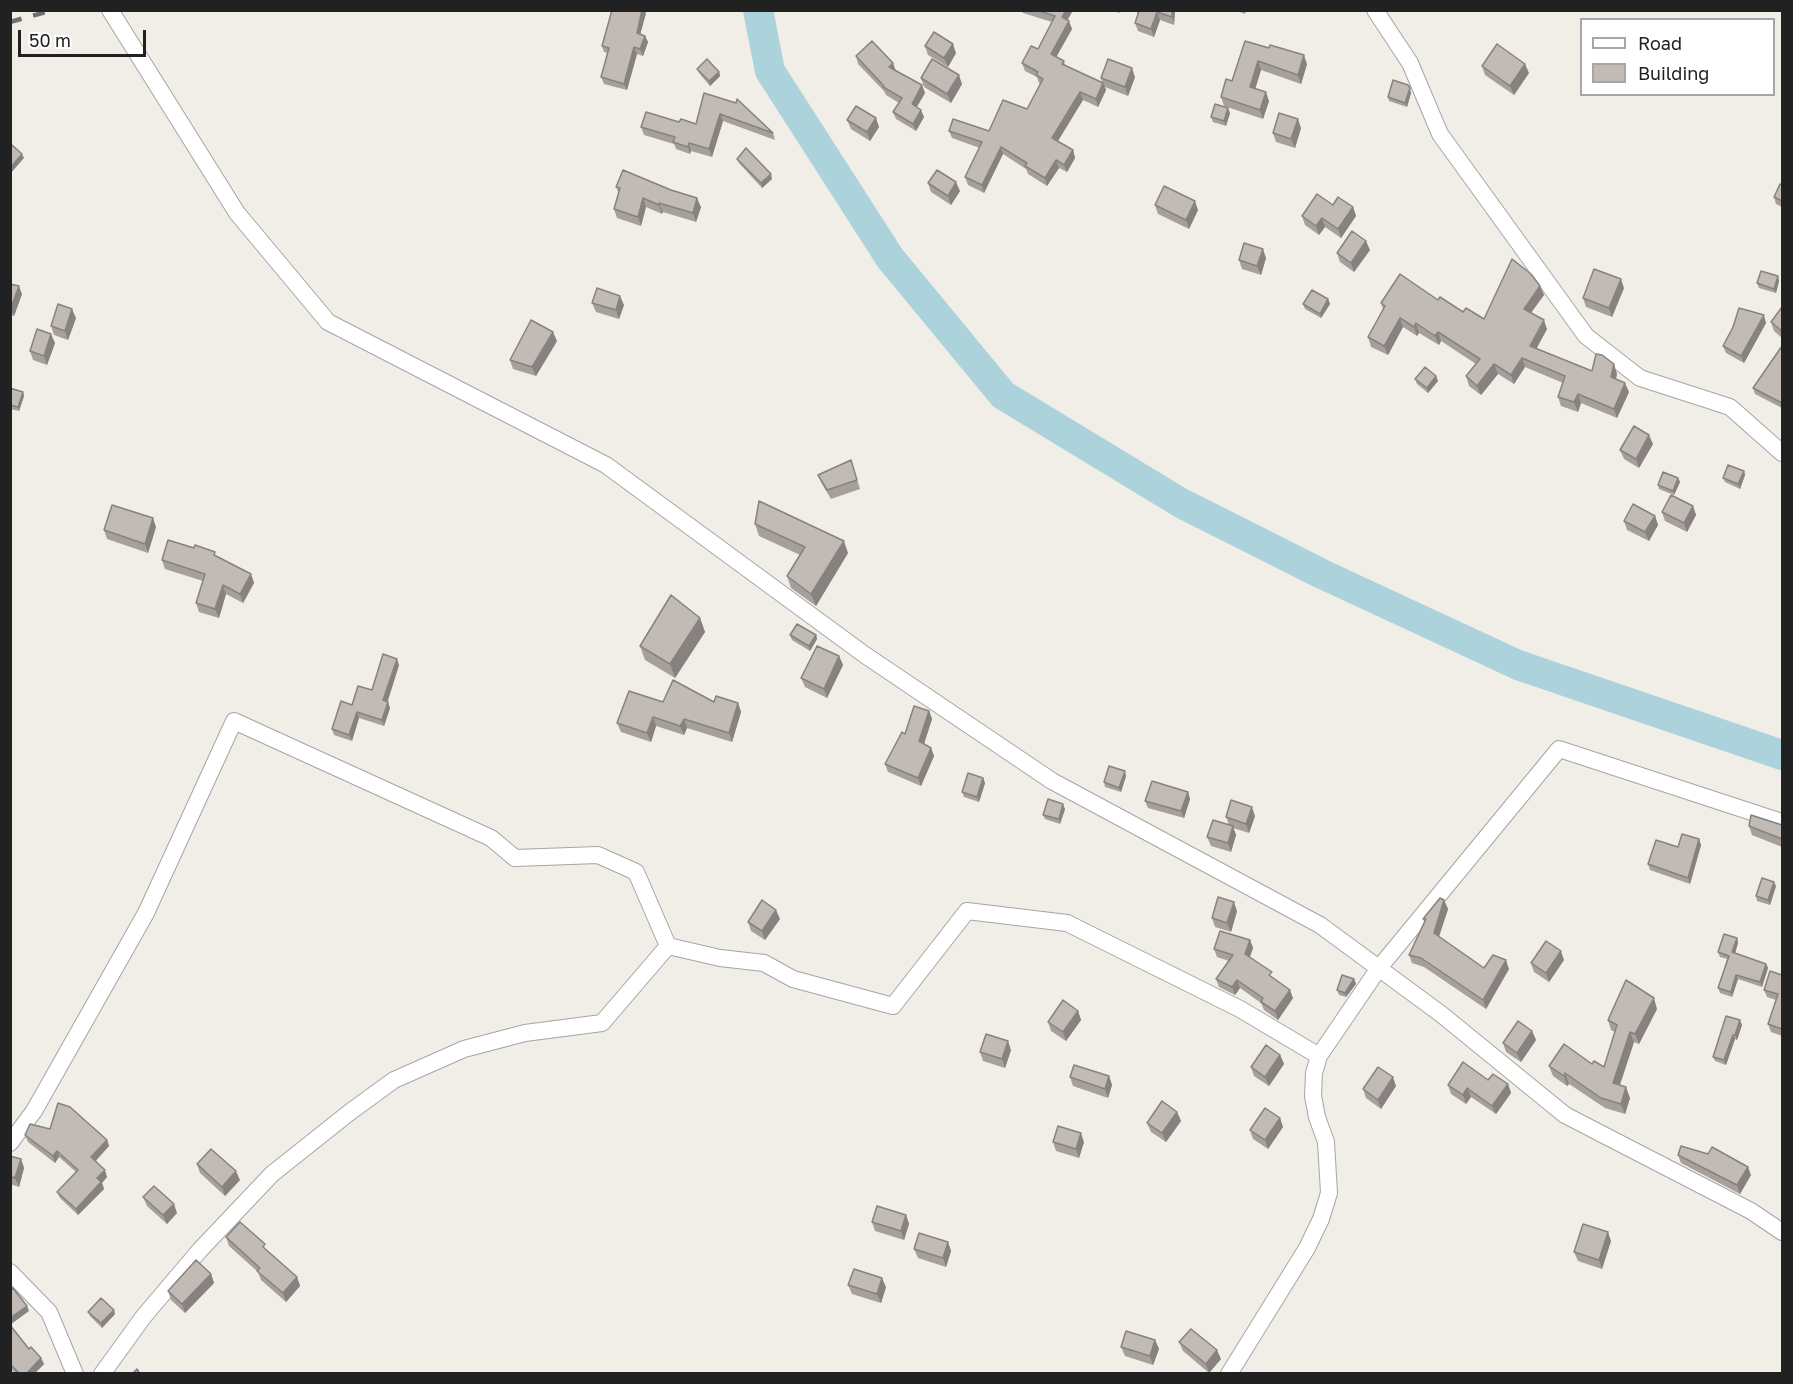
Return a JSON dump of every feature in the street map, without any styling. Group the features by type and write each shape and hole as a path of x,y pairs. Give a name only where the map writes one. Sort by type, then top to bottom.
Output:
{"street":[{"path":"110,10 237,213 328,322 606,465 865,655 1052,781 1320,924 1442,1014 1565,1115 1751,1211 1782,1232"},
{"path":"1375,10 1410,63 1440,134 1586,336 1640,378 1730,407 1782,453"},
{"path":"10,1143 34,1111 146,913 234,721 491,838 515,858 598,855 636,872 668,946"},
{"path":"1229,1374 1307,1248 1322,1219 1329,1192 1326,1143 1313,1096 1314,1073 1319,1056 1379,968 1559,749 1782,822"},
{"path":"668,946 720,958 764,963 793,980 893,1006 968,911 1067,923 1240,1009 1319,1056"},
{"path":"102,1374 144,1316 200,1250 248,1199 272,1174 350,1112 394,1080 464,1049 525,1033 602,1023 668,946"},
{"path":"10,1272 49,1312 75,1374"}],"building":[{"path":"612,10 642,10 637,33 645,36 640,49 634,47 624,84 601,77 609,48 602,46"},
{"path":"1037,10 1066,10 1062,17 1069,21 1051,54 1064,61 1062,64 1103,83 1096,99 1080,92 1052,138 1073,150 1064,165 1056,160 1045,178 1025,166 1027,163 1001,147 982,185 965,177 982,142 949,131 953,119 989,131 1003,100 1027,109 1043,79 1036,75 1038,72 1022,63 1031,46 1038,49 1055,16"},
{"path":"1137,10 1172,10 1172,17 1157,12 1151,29 1135,23 1139,11"},
{"path":"934,32 953,44 944,58 925,46"},
{"path":"872,41 893,63 889,67 922,85 912,104 921,110 913,124 893,112 902,98 883,87 856,56"},
{"path":"1245,41 1269,48 1270,45 1304,55 1298,75 1258,61 1250,87 1266,92 1260,110 1221,97 1226,79 1232,81"},
{"path":"1497,44 1525,64 1510,86 1482,66"},
{"path":"707,59 719,72 709,81 697,69"},
{"path":"932,59 959,75 947,94 921,78"},
{"path":"1108,59 1132,68 1125,87 1101,78"},
{"path":"1393,80 1408,85 1410,88 1405,103 1388,97"},
{"path":"704,93 736,103 737,99 773,133 720,114 709,149 689,143 688,147 673,142 675,137 641,127 646,112 679,122 681,119 696,124"},
{"path":"1215,104 1228,108 1224,121 1211,117"},
{"path":"856,106 876,118 867,132 847,120"},
{"path":"1279,113 1298,119 1291,139 1273,133"},
{"path":"12,145 22,154 10,168 10,146"},
{"path":"746,148 771,174 761,183 737,159"},
{"path":"623,170 697,198 693,213 659,203 659,205 643,198 638,217 614,209 620,188 616,187"},
{"path":"937,170 956,182 948,196 928,183"},
{"path":"1780,184 1782,185 1782,201 1774,197"},
{"path":"1164,186 1195,201 1186,220 1155,205"},
{"path":"1317,194 1333,205 1338,197 1353,207 1338,229 1322,218 1316,226 1302,216"},
{"path":"1352,231 1366,241 1351,263 1337,253"},
{"path":"1244,243 1263,249 1257,266 1239,260"},
{"path":"1512,259 1531,274 1540,286 1524,309 1544,320 1530,346 1592,371 1596,354 1602,355 1614,364 1611,377 1625,383 1614,409 1578,394 1574,402 1558,397 1565,376 1522,358 1511,375 1494,364 1477,386 1466,376 1480,359 1438,332 1435,336 1416,323 1414,327 1400,318 1384,346 1368,337 1385,306 1381,303 1400,274 1438,300 1440,297 1463,312 1466,308 1484,319"},
{"path":"1594,269 1621,279 1609,308 1583,298"},
{"path":"1761,271 1778,276 1774,289 1757,283"},
{"path":"10,284 19,286 11,308 10,308"},
{"path":"597,288 620,296 616,310 592,303"},
{"path":"1312,290 1328,299 1320,314 1303,304"},
{"path":"58,304 72,309 65,331 51,326"},
{"path":"1782,307 1782,331 1771,322"},
{"path":"1739,308 1764,315 1741,356 1723,346 1733,327"},
{"path":"531,320 553,332 532,367 510,360"},
{"path":"37,329 51,334 44,356 30,351"},
{"path":"1782,346 1782,403 1753,388"},
{"path":"1425,367 1436,376 1427,388 1415,379"},
{"path":"10,388 23,392 18,407 10,405"},
{"path":"1634,426 1649,435 1636,459 1620,450"},
{"path":"851,460 857,480 827,490 818,475"},
{"path":"1728,465 1744,471 1738,484 1723,478"},
{"path":"1663,472 1678,478 1673,491 1658,485"},
{"path":"1671,495 1693,506 1684,523 1662,512"},
{"path":"759,501 844,541 811,594 787,576 805,547 755,524"},
{"path":"1633,504 1655,516 1645,532 1624,521"},
{"path":"112,505 153,518 145,544 104,530"},
{"path":"168,540 194,548 195,545 215,552 214,555 251,574 240,594 223,585 215,609 196,603 205,574 162,560"},
{"path":"671,595 700,618 670,664 640,646"},
{"path":"797,624 816,635 809,646 790,635"},
{"path":"817,646 839,656 824,689 801,678"},
{"path":"383,654 397,659 383,700 388,702 382,720 357,712 349,735 332,729 341,701 352,705 358,686 372,690"},
{"path":"673,680 714,702 716,696 738,703 729,733 684,719 680,726 653,717 647,733 617,723 629,691 663,702"},
{"path":"914,706 929,711 919,741 931,748 918,778 885,764 902,732 905,734"},
{"path":"1109,766 1125,771 1119,788 1104,782"},
{"path":"968,773 983,778 977,797 962,792"},
{"path":"1152,781 1188,792 1181,811 1145,801"},
{"path":"1048,799 1063,804 1059,819 1043,815"},
{"path":"1231,800 1252,807 1246,824 1226,817"},
{"path":"1751,815 1782,825 1782,839 1749,826"},
{"path":"1213,820 1233,826 1228,843 1207,837"},
{"path":"1682,834 1699,839 1688,878 1648,864 1656,840 1678,847"},
{"path":"1762,878 1774,882 1768,900 1756,896"},
{"path":"1218,897 1234,902 1227,923 1212,918"},
{"path":"1440,898 1444,900 1434,933 1484,968 1493,955 1506,960 1483,1000 1421,958 1409,955 1426,919 1423,919"},
{"path":"762,900 776,910 762,931 748,922"},
{"path":"1220,931 1250,940 1245,954 1272,972 1269,975 1290,990 1275,1011 1261,1002 1263,998 1237,980 1232,987 1216,979 1233,955 1214,949"},
{"path":"1724,934 1737,938 1732,952 1766,964 1760,982 1736,975 1731,992 1718,988 1729,956 1718,952"},
{"path":"1546,941 1561,951 1546,973 1531,963"},
{"path":"1770,971 1782,975 1782,1029 1768,1024 1778,994 1764,990"},
{"path":"1342,975 1354,979 1345,993 1337,990"},
{"path":"1626,980 1654,998 1635,1034 1630,1032 1613,1083 1626,1087 1621,1104 1601,1098 1565,1073 1564,1076 1549,1066 1564,1044 1592,1064 1594,1061 1604,1067 1617,1025 1608,1020"},
{"path":"1063,1000 1078,1011 1063,1032 1048,1022"},
{"path":"1726,1016 1740,1020 1724,1060 1713,1057"},
{"path":"1518,1021 1532,1031 1517,1053 1503,1043"},
{"path":"986,1034 1008,1041 1002,1059 980,1052"},
{"path":"1266,1045 1280,1055 1265,1077 1251,1067"},
{"path":"1463,1062 1488,1080 1493,1074 1508,1084 1492,1106 1467,1088 1463,1095 1448,1085"},
{"path":"1074,1065 1109,1076 1105,1089 1070,1077"},
{"path":"1378,1067 1393,1077 1378,1100 1363,1089"},
{"path":"1162,1101 1177,1112 1162,1133 1147,1123"},
{"path":"58,1103 70,1107 107,1140 91,1157 105,1170 97,1178 101,1182 76,1209 57,1192 78,1170 57,1151 53,1156 25,1135 30,1124 50,1129"},
{"path":"1265,1108 1280,1118 1265,1140 1250,1130"},
{"path":"1058,1126 1081,1133 1076,1149 1053,1142"},
{"path":"1681,1146 1708,1154 1712,1147 1748,1167 1737,1185 1678,1155"},
{"path":"211,1149 236,1171 222,1187 197,1164"},
{"path":"10,1156 21,1159 15,1178 10,1176"},
{"path":"154,1186 174,1204 163,1215 143,1197"},
{"path":"877,1206 906,1215 901,1231 872,1222"},
{"path":"240,1222 265,1244 263,1247 297,1277 283,1293 257,1271 260,1268 226,1237"},
{"path":"1583,1224 1608,1232 1599,1260 1574,1252"},
{"path":"919,1233 948,1242 943,1258 914,1249"},
{"path":"196,1260 211,1274 182,1304 168,1291"},
{"path":"854,1269 882,1278 877,1294 848,1285"},
{"path":"13,1288 27,1306 10,1318 10,1291"},
{"path":"101,1298 114,1310 101,1323 88,1312"},
{"path":"10,1325 29,1349 31,1347 41,1358 26,1374 20,1374 10,1364"},
{"path":"1191,1329 1217,1350 1206,1364 1179,1342"},
{"path":"1126,1331 1155,1340 1150,1356 1121,1347"}],"waterway":[{"path":"758,10 770,71 890,258 1003,395 1181,503 1322,574 1518,665 1782,755"}],"railway":[{"path":"10,22 53,10"}]}
